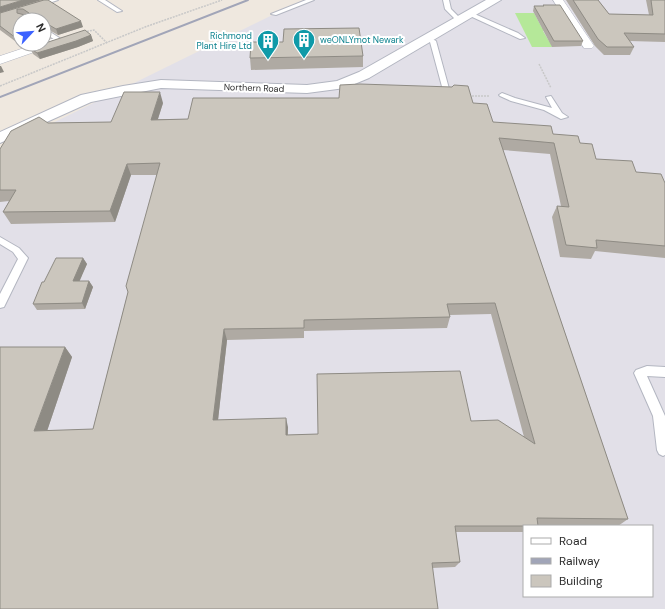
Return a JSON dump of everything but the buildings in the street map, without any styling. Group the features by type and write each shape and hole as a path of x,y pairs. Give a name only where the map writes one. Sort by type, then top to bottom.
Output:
{"street":[{"name":"Northern Road","path":"0,138 86,98 161,84 307,89 346,88 364,75 495,0"},
{"path":"558,0 588,46"},
{"path":"0,60 83,32"}],"lane":[{"path":"27,8 54,0"},
{"path":"101,0 119,11"},
{"path":"274,14 312,0"},
{"path":"446,0 448,9 465,17 516,34 522,38"},
{"path":"52,35 59,40"},
{"path":"427,38 433,41 448,96 436,95"},
{"path":"502,95 513,100 546,108 561,116 551,94"},
{"path":"0,240 16,250 23,258 0,304"},
{"path":"664,450 658,416 640,373 647,371 665,372"}],"path":[{"path":"0,86 145,27 222,0"},
{"path":"83,32 94,30 107,43"},
{"path":"539,64 551,94"},
{"path":"465,96 488,97 502,95"}],"shaded area":[{"path":"303,0 665,0 665,609 0,609 0,149"}],"green space":[{"path":"515,13 534,13 542,28 552,28 543,31 549,41 560,41 551,44 552,47 532,47"}],"railway":[{"path":"0,97 248,0"}],"place":[{"name":"Richmond Plant Hire Ltd","path":"268,60"},
{"name":"weONLYmot Newark","path":"304,60"}]}
